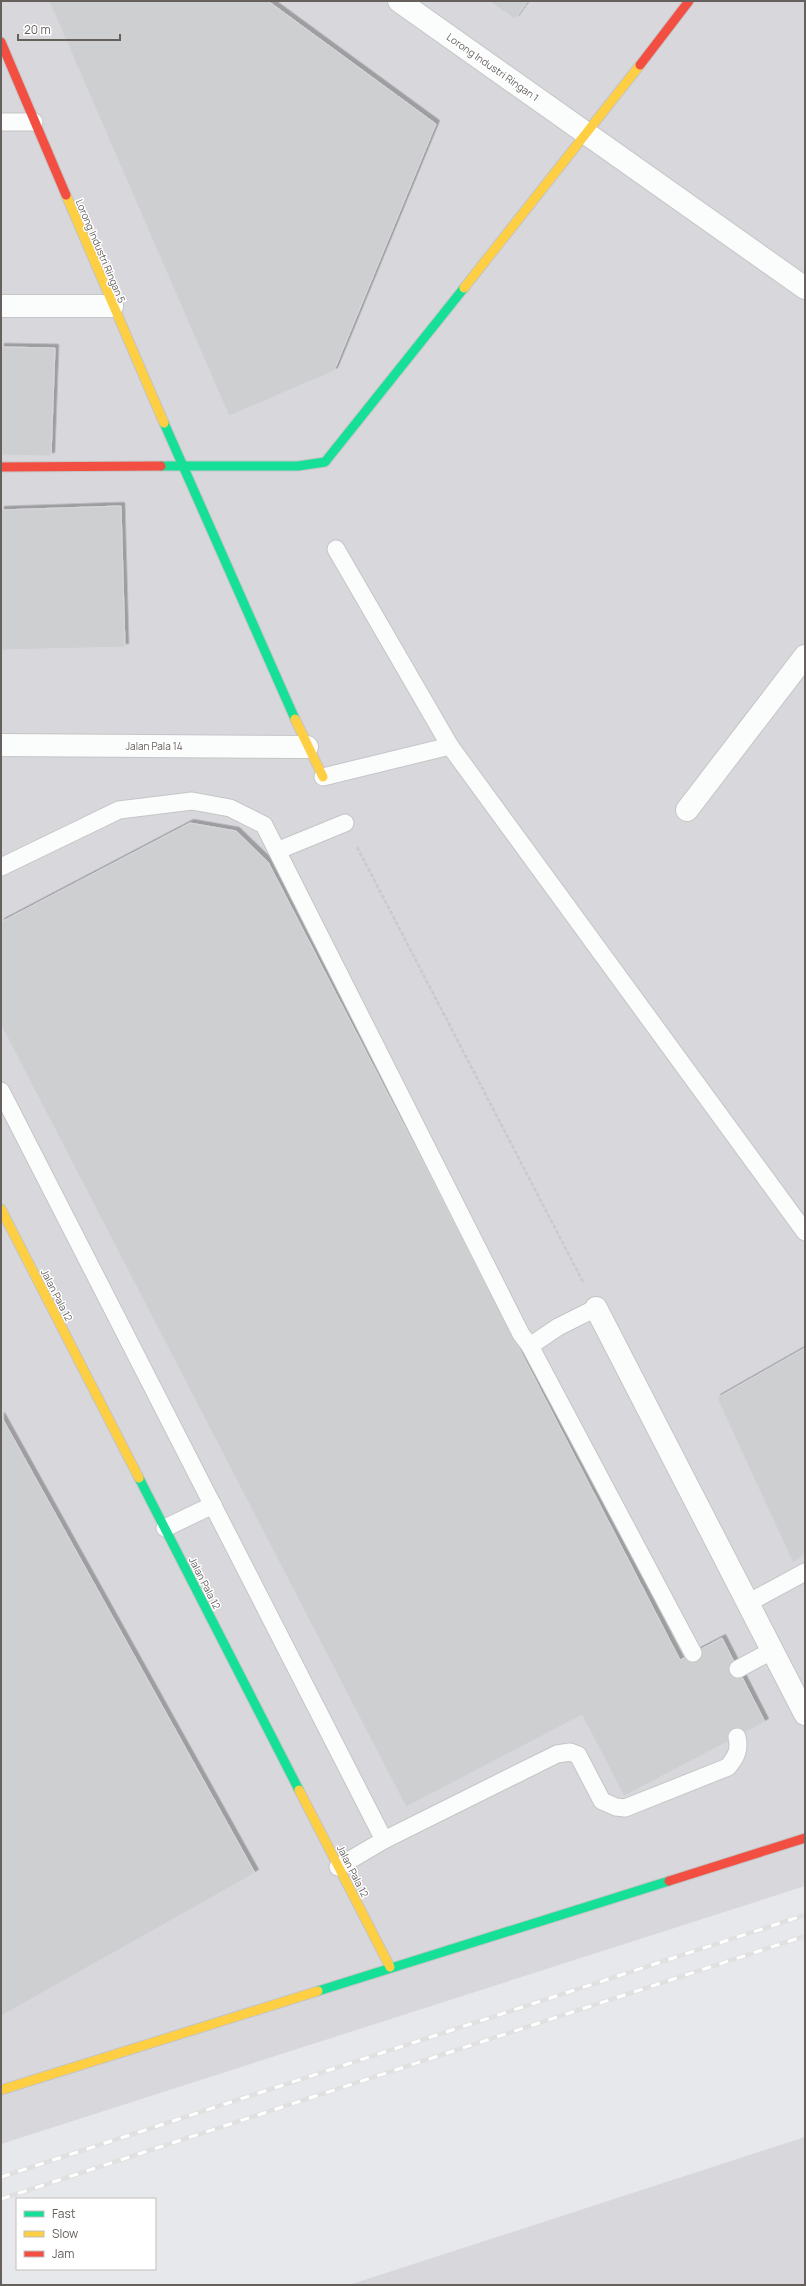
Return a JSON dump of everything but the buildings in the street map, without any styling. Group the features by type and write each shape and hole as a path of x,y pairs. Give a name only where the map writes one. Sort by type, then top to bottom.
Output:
{"street":[{"name":"Lorong Industri Ringan 1","path":"399,1 805,288"},
{"path":"1,467 298,466 325,462 587,134 689,1"},
{"name":"Lorong Industri Ringan 5","path":"1,42 112,306 307,747 323,777"},
{"path":"1,306 112,306"},
{"path":"687,810 805,656"},
{"name":"Jalan Pala 14","path":"1,745 307,747"},
{"name":"Jalan Pala 12","path":"1,1209 390,1967"},
{"path":"596,1308 805,1714"},
{"path":"1,2090 805,1838"}],"lane":[{"path":"1,122 34,122"},
{"path":"336,549 450,746 805,1232"},
{"path":"323,777 450,746"},
{"path":"1,867 119,810 192,801 230,808 264,825 279,850 521,1334 530,1346 693,1653"},
{"path":"279,850 345,823"},
{"path":"1,1091 384,1840"},
{"path":"530,1346 558,1327 596,1308"},
{"path":"165,1528 213,1504"},
{"path":"748,1603 805,1572"},
{"path":"738,1669 773,1650"},
{"path":"338,1867 384,1840 557,1754 570,1752 578,1755 602,1801 616,1807 625,1808 728,1767 734,1759 739,1747 737,1737"}],"path":[{"path":"345,823 596,1308"}],"shaded area":[{"path":"1,1 805,1 805,1886 1,2144"},
{"path":"805,2137 805,2285 349,2285"}],"railway":[{"path":"1,2177 805,1915"},
{"path":"1,2199 805,1936"}],"traffic: fast":[{"path":"161,466 298,466 325,462 464,288"},
{"path":"164,423 295,719"},
{"path":"139,1478 299,1790"},
{"path":"318,1991 669,1881"}],"traffic: slow":[{"path":"464,288 640,65"},
{"path":"66,195 164,423"},
{"path":"295,719 323,777"},
{"path":"1,1209 139,1478"},
{"path":"299,1790 390,1967"},
{"path":"1,2090 318,1991"}],"traffic: jam":[{"path":"640,65 689,1"},
{"path":"1,42 66,195"},
{"path":"1,467 161,466"},
{"path":"669,1881 805,1838"}]}
